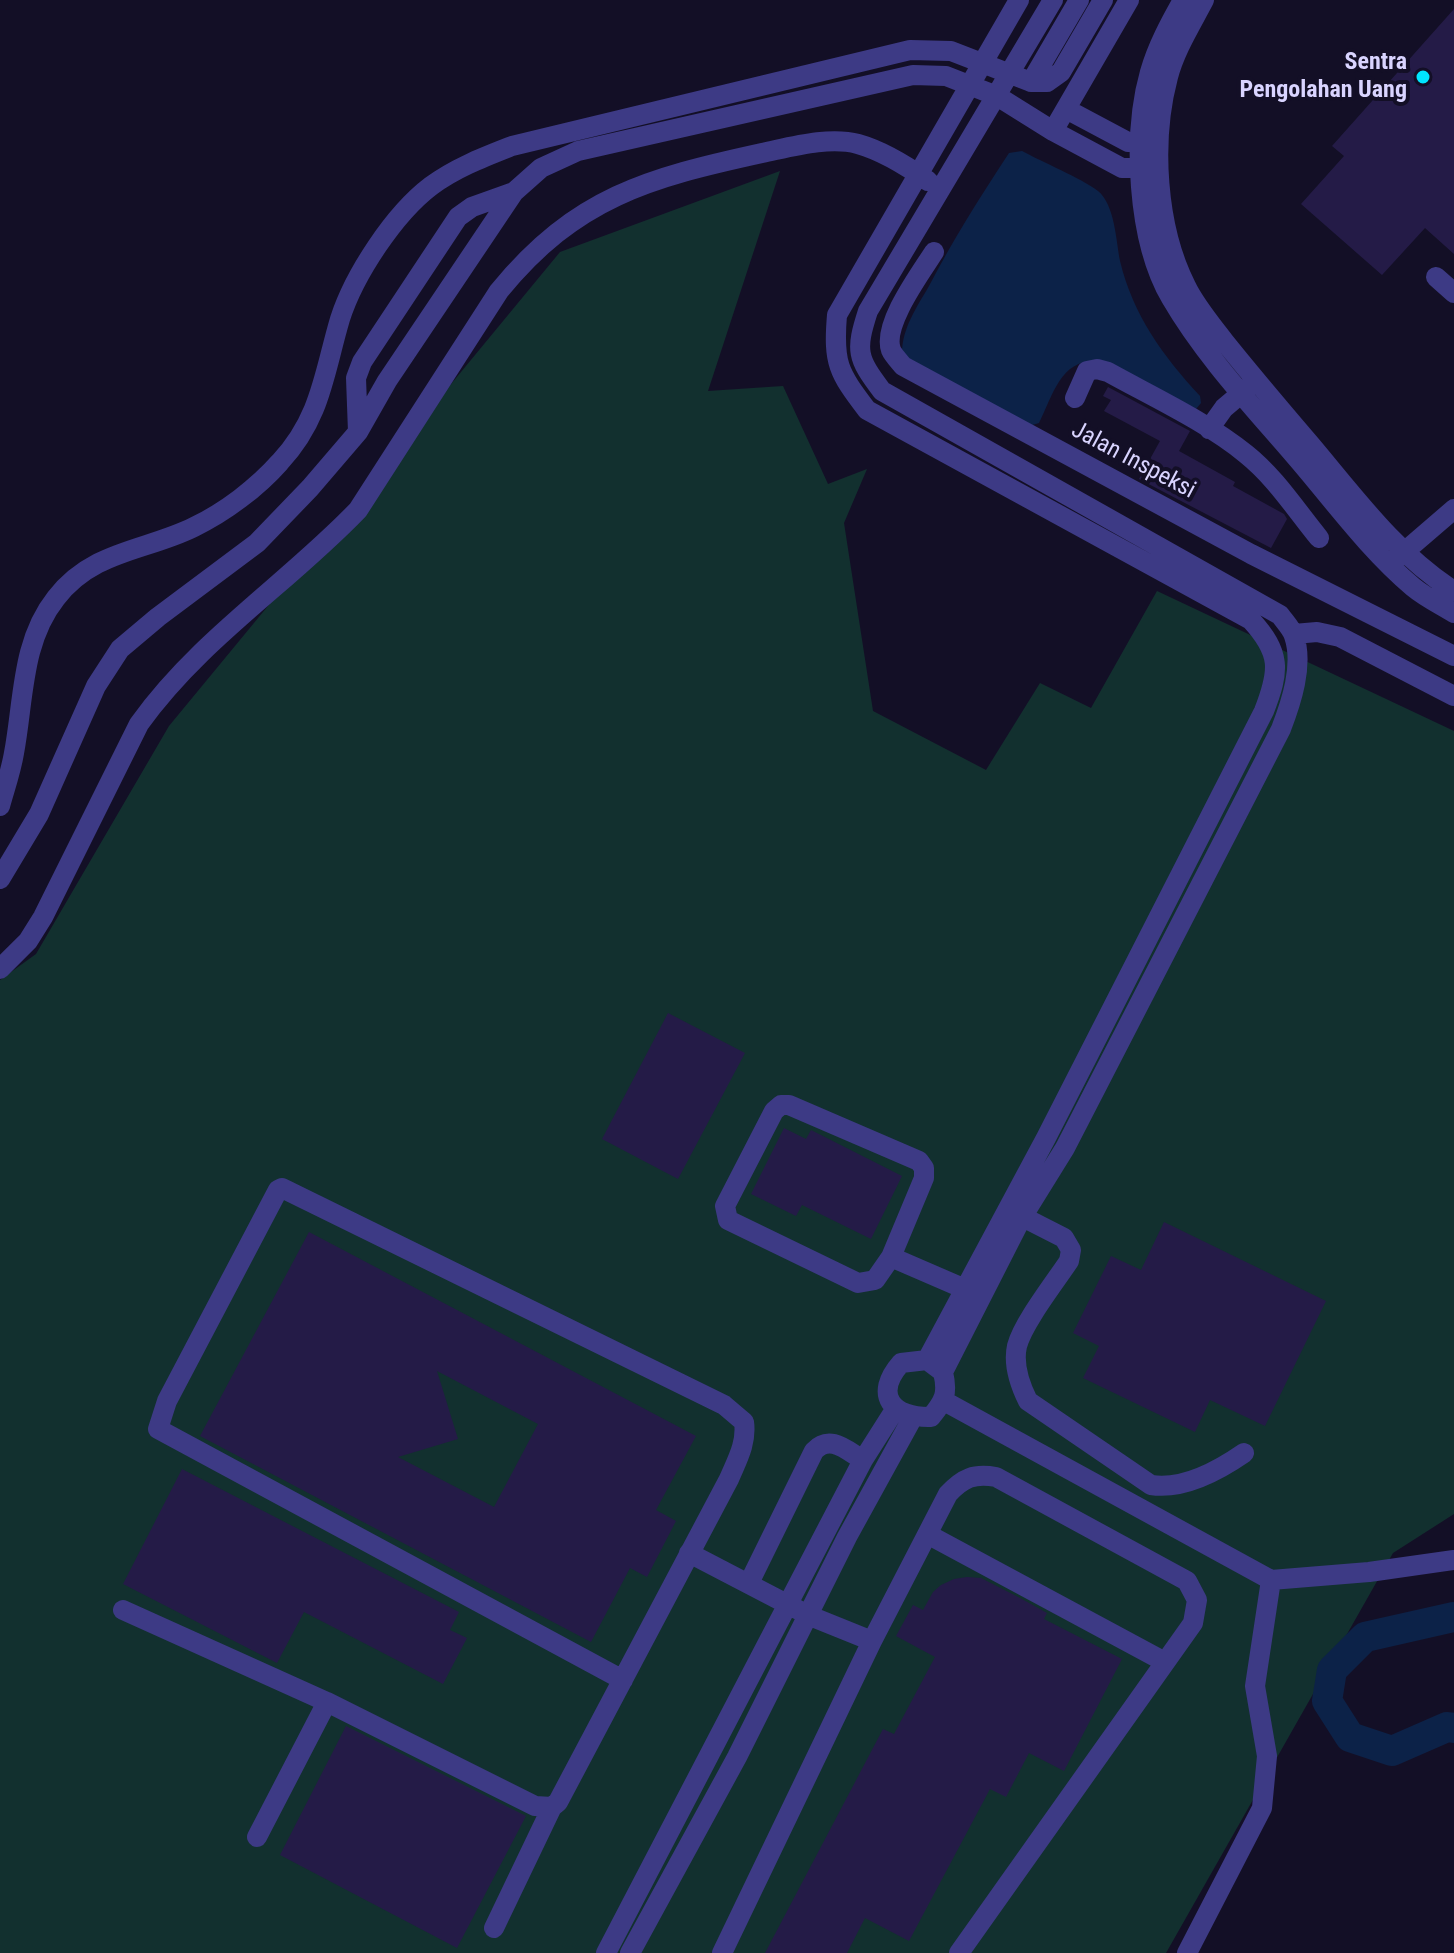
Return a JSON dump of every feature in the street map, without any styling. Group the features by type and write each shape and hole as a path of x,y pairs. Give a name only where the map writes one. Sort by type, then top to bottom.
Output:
{"lane":[{"path":"935,1366 1014,1214 1274,686 1275,662 1268,638 1251,620 867,410 844,380 834,351 837,315 1019,0"},
{"path":"935,1366 901,1363 890,1376 888,1393 904,1413 931,1417 944,1401 948,1391 935,1366 965,1289 1014,1214 1065,1148 1281,729 1295,691 1294,634 1280,615 882,391 862,365 859,337 868,311 1053,0"},
{"path":"1031,82 1079,0"},
{"path":"0,806 14,755 25,674 36,632 56,597 84,573 119,552 193,528 238,499 281,462 309,422 326,380 340,318 359,274 391,227 430,187 468,163 512,146 910,50 951,51 1031,82 1047,82 1061,72 1103,0"},
{"path":"1053,131 1129,0"},
{"path":"1183,0 1150,72 1149,167 1143,207 1154,258 1170,296 1397,558 1414,588 1454,613"},
{"path":"1149,142 1168,77 1204,0"},
{"path":"0,879 39,814 96,686 120,649 257,543 310,488 358,432 387,381 514,192 541,168 578,151 913,75 946,76 970,85 997,96 1122,168 1149,167"},
{"path":"1066,109 1128,142 1149,142"},
{"path":"0,969 28,941 43,917 139,724 156,700 214,638 334,535 358,510 499,291 524,260 550,237 585,212 654,179 782,149 826,142 855,143 880,152 941,190"},
{"path":"358,432 356,378 362,362 458,217 472,207 514,192"},
{"name":"Jalan Inspeksi","path":"934,252 899,309 891,335 891,350 903,366 1251,554 1454,656"},
{"path":"1436,277 1454,293"},
{"path":"1075,398 1087,371 1097,369 1108,372 1209,429 1246,453 1319,538"},
{"path":"1209,429 1224,408 1249,387"},
{"path":"1397,558 1454,509"},
{"path":"1397,558 1454,591"},
{"path":"1294,634 1317,632 1340,637 1454,696"},
{"path":"781,1105 789,1105 919,1161 924,1168 924,1178 891,1257 875,1280 858,1283 728,1220 725,1206 774,1111 781,1105"},
{"path":"494,1928 552,1807 558,1802 623,1680 743,1446 746,1434 744,1422 724,1405 284,1188 279,1189 167,1401 158,1429 623,1680"},
{"path":"1014,1214 1064,1238 1071,1250 1069,1261 1022,1334 1016,1349 1021,1388 1028,1401 1151,1485 1164,1487 1196,1478 1244,1453"},
{"path":"891,1257 965,1289"},
{"path":"944,1401 1271,1580 1369,1572 1454,1560"},
{"path":"606,1953 863,1460 904,1413"},
{"path":"630,1953 810,1616 904,1413"},
{"path":"749,1583 814,1451 821,1443 832,1442 863,1460"},
{"path":"722,1953 872,1641 948,1494 970,1476 996,1477 1187,1581 1197,1600 1193,1623 959,1953"},
{"path":"929,1535 1165,1662"},
{"path":"689,1553 810,1616 872,1641"},
{"path":"1187,1953 1262,1808 1267,1756 1255,1686 1271,1580"},
{"path":"123,1610 327,1702 535,1806 552,1807"},
{"path":"257,1837 327,1702"},
{"path":"689,1794 710,1805"}],"green space":[{"path":"780,171 708,391 783,386 828,484 867,469 844,523 873,711 986,770 1040,683 1091,708 1157,591 1454,731 1454,1514 1393,1553 1166,1953 0,1953 0,980 36,954 169,726 560,252"}],"water":[{"path":"1022,151 1082,181 1104,197 1133,299 1162,350 1200,396 1201,403 1196,409 1100,361 1087,362 1068,371 1060,380 1039,423 1029,426 913,366 902,354 911,318 957,235 1009,153"}],"building":[{"name":"Sentra Pengolahan Uang","path":"1454,9 1454,254 1425,228 1382,275 1301,204 1344,156 1332,146"},
{"path":"1108,387 1190,431 1179,451 1284,514 1287,519 1271,548 1139,479 1160,441 1104,411 1111,400 1103,396"},
{"path":"668,1013 745,1053 678,1179 602,1139"},
{"path":"784,1128 806,1139 811,1130 902,1176 871,1239 802,1205 796,1216 751,1194"},
{"path":"1164,1222 1326,1301 1265,1426 1210,1400 1195,1432 1083,1378 1099,1346 1073,1333 1111,1256 1141,1270"},
{"path":"309,1232 696,1436 656,1510 676,1521 647,1577 630,1568 591,1642 200,1436","holes":["437,1371 538,1424 494,1507 398,1457 458,1439"]},
{"path":"182,1469 459,1612 450,1630 467,1638 443,1684 304,1612 277,1663 123,1584"},
{"path":"967,1577 981,1578 1020,1598 1047,1613 1044,1619 1122,1659 1064,1771 1029,1753 1006,1797 990,1789 909,1941 865,1918 847,1953 765,1953 883,1729 894,1734 935,1657 896,1636 913,1605 923,1610 933,1592 941,1585"},
{"path":"346,1726 526,1816 457,1948 280,1855"}],"waterway":[{"path":"1454,1617 1365,1637 1332,1670 1327,1701 1350,1737 1392,1751 1447,1727 1454,1728"}],"place":[{"name":"Sentra Pengolahan Uang","path":"1423,77"}]}
